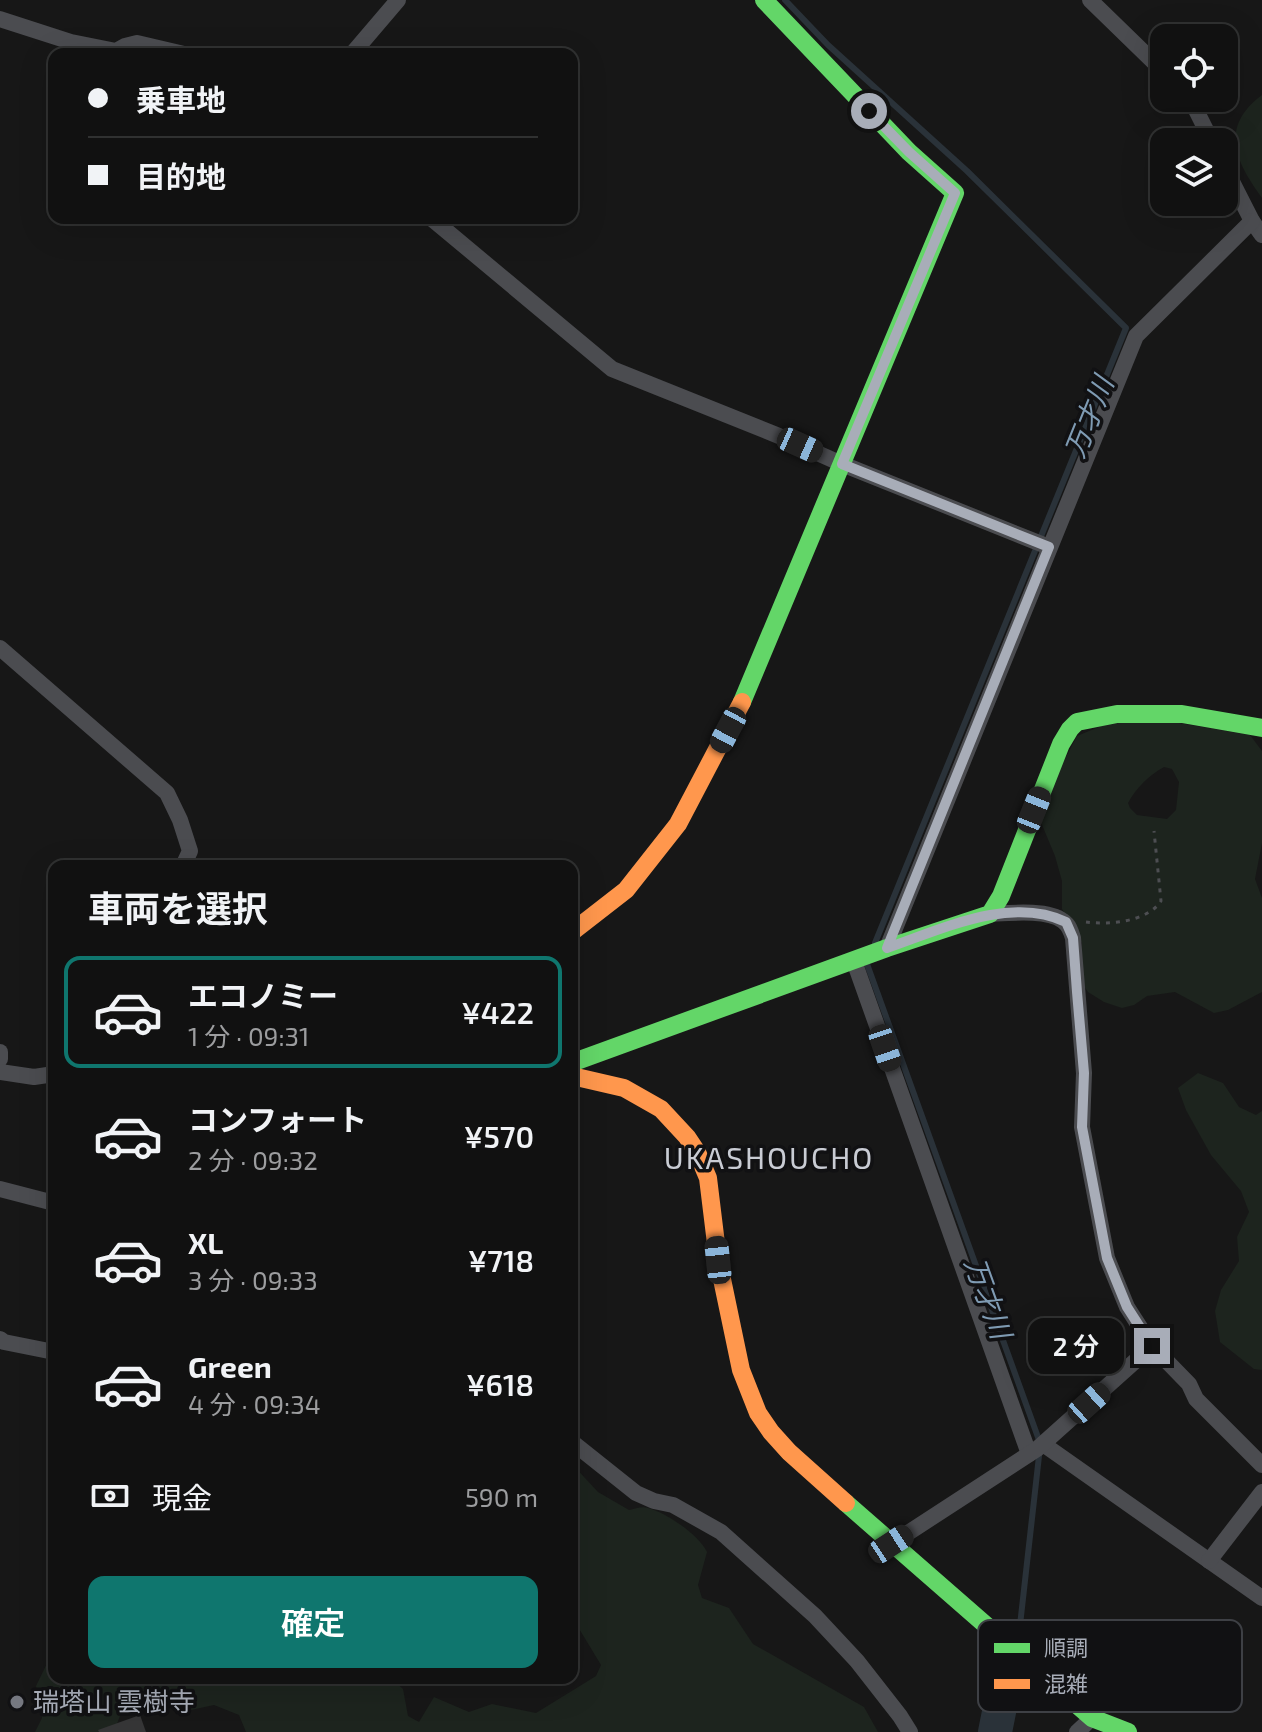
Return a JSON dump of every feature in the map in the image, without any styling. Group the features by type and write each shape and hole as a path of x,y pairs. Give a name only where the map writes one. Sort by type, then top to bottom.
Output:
{"street":[{"path":"357,48 398,0"},
{"path":"578,927 626,890 678,824 740,707 955,193 909,152 764,0"},
{"path":"1090,0 1150,58"},
{"path":"0,19 71,42 101,48"},
{"path":"121,48 137,43 158,48"},
{"path":"1238,194 1262,235"},
{"path":"887,948 1041,544 1136,336 1252,221"},
{"path":"438,224 612,369 1041,544"},
{"path":"0,648 167,793 190,851 186,860"},
{"path":"990,914 1001,896 1061,744 1077,722 1117,714 1182,714 1262,728"},
{"path":"578,1064 887,948 990,914 1042,914 1066,922 1073,938 1084,1073 1082,1127 1107,1258 1127,1307 1152,1346 1189,1384 1196,1399 1262,1465"},
{"path":"854,961 1039,1447 1262,1598"},
{"path":"0,1052 0,1059"},
{"path":"578,1069 624,1088 661,1109 697,1152 708,1178 718,1260 741,1370 758,1413 771,1432 789,1452 979,1620"},
{"path":"0,1072 34,1077 48,1075"},
{"path":"0,1189 48,1201"},
{"path":"0,1339 48,1351"},
{"path":"891,1544 1039,1447 1152,1346"},
{"path":"578,1447 636,1493 673,1505 721,1532 815,1616 857,1661 910,1732"},
{"path":"1209,1561 1262,1492"},
{"path":"1085,1712 1092,1718 1128,1732"},
{"path":"1077,1732 1092,1718"}],"path":[{"path":"1066,922 1069,919 1100,924 1143,916 1155,910 1161,901 1154,831"}],"shaded area":[{"path":"1262,95 1262,198 1238,154 1237,128 1249,107"},
{"path":"1111,722 1173,722 1250,735 1262,751 1262,843 1255,879 1262,898 1262,992 1228,1010 1214,1013 1175,992 1147,996 1134,1005 1122,1008 1088,992 1082,983 1082,943 1062,909 1062,881 1040,820 1043,801 1077,736","holes":["1164,767 1172,769 1179,782 1176,810 1167,819 1137,815 1128,803 1135,792 1158,770"]},
{"path":"1198,1073 1223,1083 1239,1107 1256,1115 1262,1111 1262,1370 1254,1369 1220,1342 1215,1311 1221,1290 1239,1261 1237,1237 1249,1212 1241,1191 1211,1155 1186,1110 1178,1088"},
{"path":"578,1470 598,1492 629,1510 643,1507 656,1511 690,1532 707,1552 698,1585 702,1598 729,1608 753,1644 864,1707 878,1732 246,1732 239,1715 214,1705 191,1710 154,1705 121,1713 114,1732 35,1732 42,1718 36,1686 48,1661 48,1684 398,1684 403,1689 408,1716 419,1722 434,1697 469,1712 492,1704 536,1713 596,1676 601,1665 578,1627"}],"building":[{"path":"140,1715 146,1732 98,1730"}],"waterway":[{"name":"万才川","path":"785,0 828,45 967,171 1126,328 875,943"},
{"name":"万才川","path":"867,964 1039,1440 1021,1620"},
{"name":"万才川","path":"995,1732 999,1712"}],"traffic: fast":[{"path":"742,702 955,193 909,152 764,0"},
{"path":"578,1061 887,948 990,914 1001,896 1061,744 1077,722 1117,714 1182,714 1262,728"},
{"path":"846,1503 980,1620"},
{"path":"1085,1712 1092,1718 1128,1732"}],"traffic: slow":[{"path":"578,927 626,890 678,824 742,702"},
{"path":"578,1077 624,1088 661,1109 697,1152 708,1178 718,1260 741,1370 758,1413 789,1452 846,1503"}],"place":[{"name":"瑞塔山 雲樹寺","path":"17,1702"}],"district":[{"name":"UKASHOUCHO","path":"769,1159"}],"route":[{"path":"869,111 955,193 842,464 1049,547 887,948 990,914 1042,914 1066,922 1073,938 1084,1073 1082,1127 1107,1258 1127,1307 1152,1346"}]}
